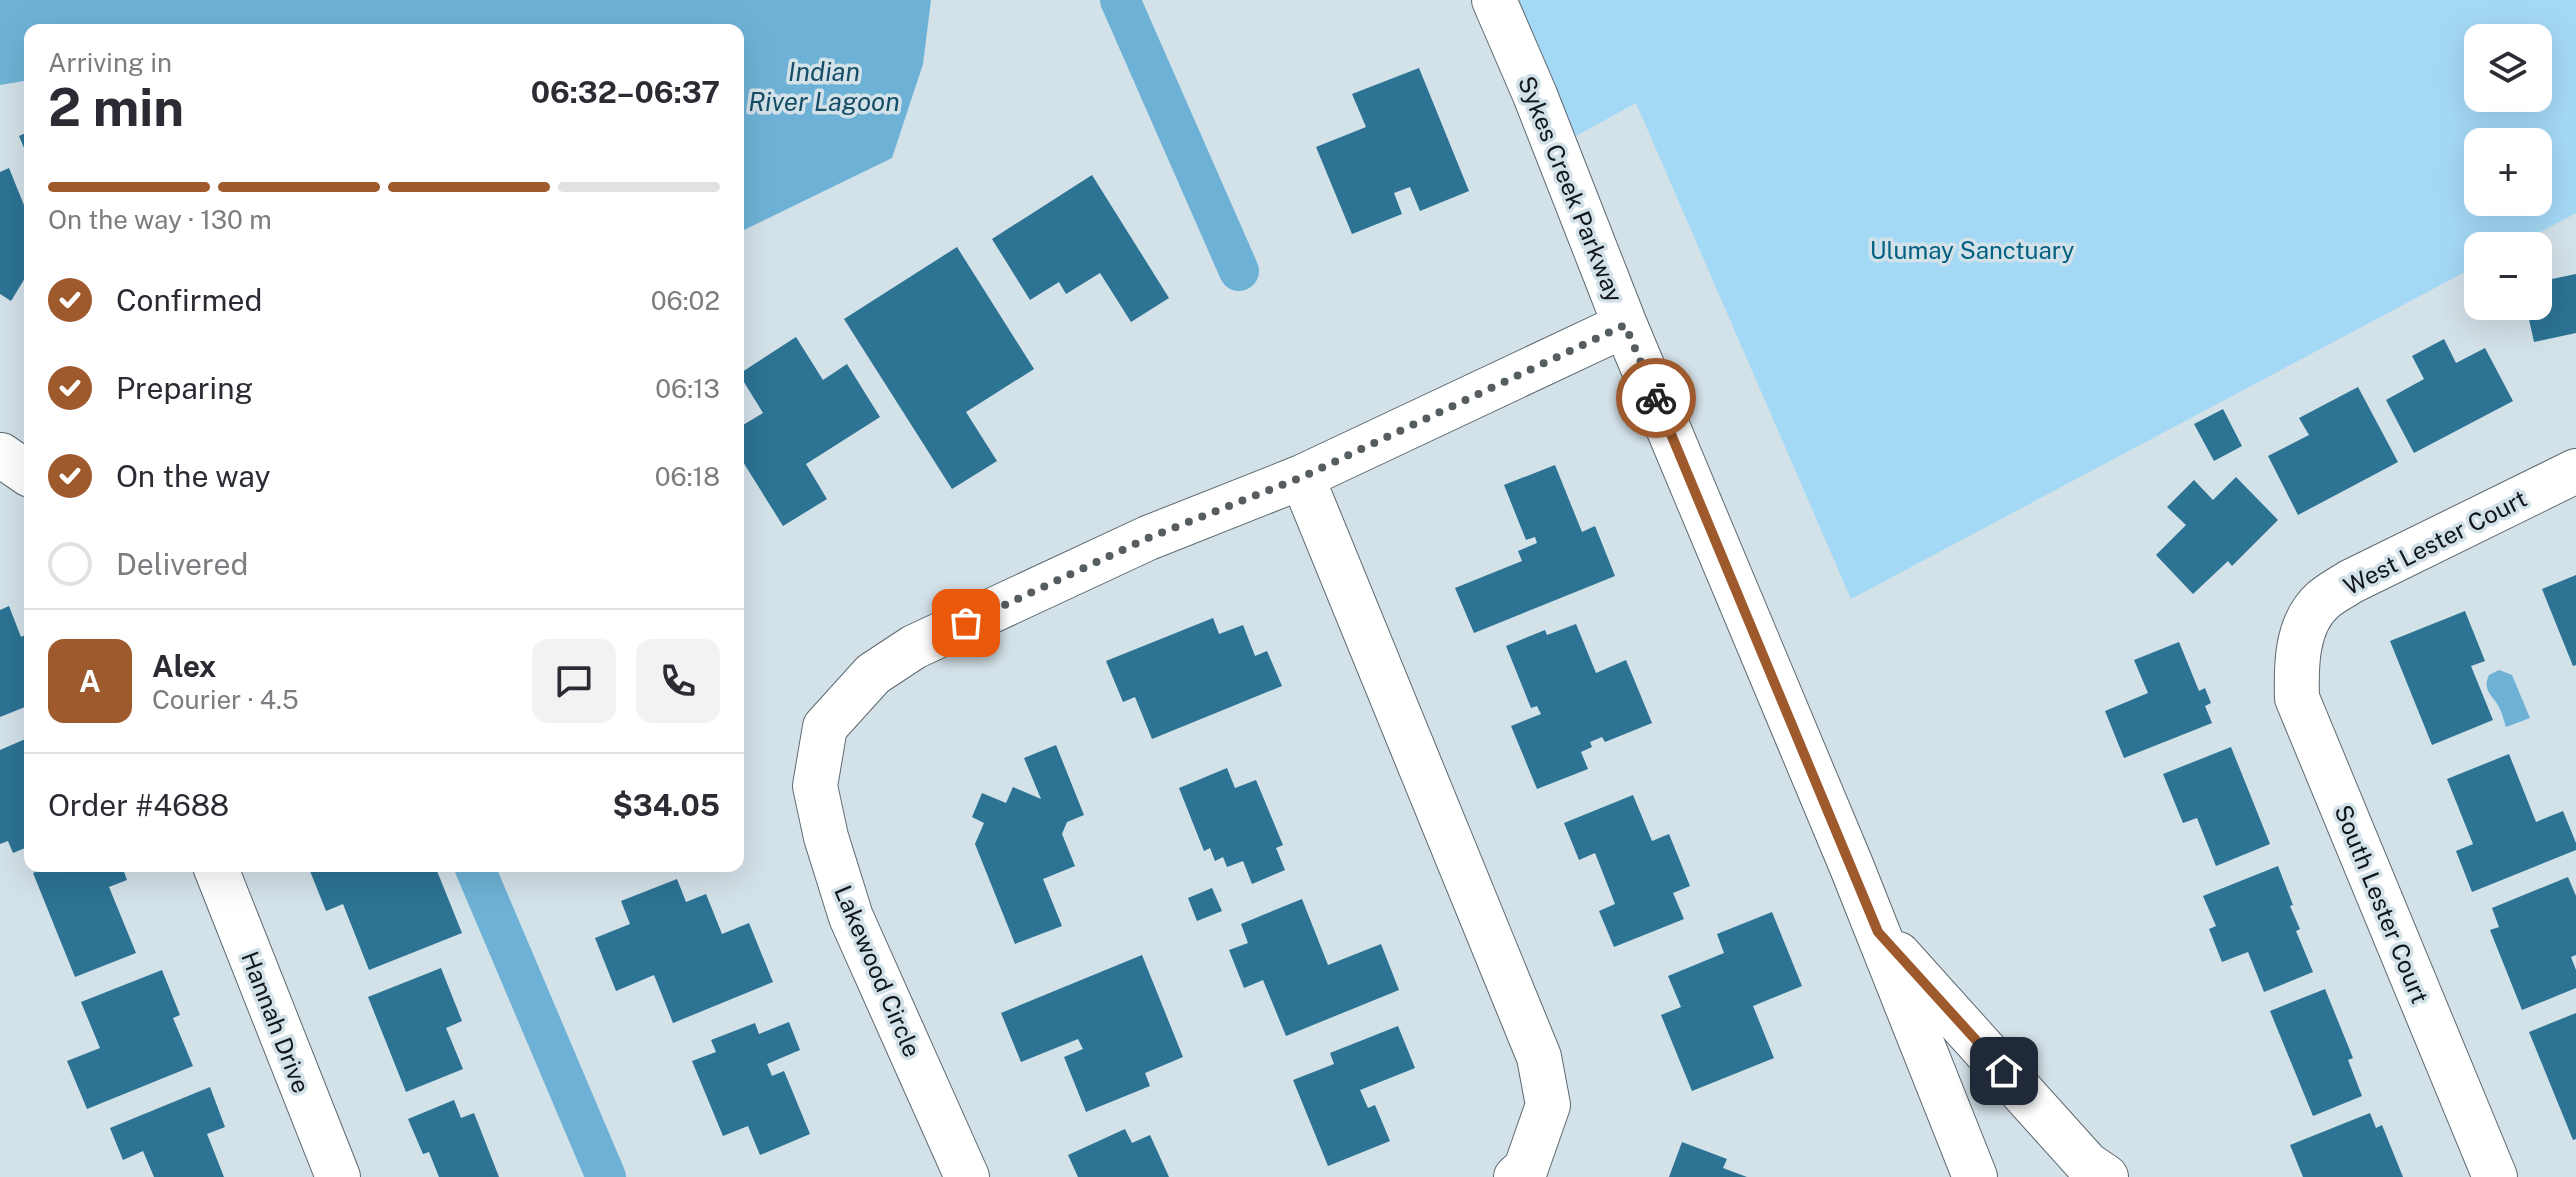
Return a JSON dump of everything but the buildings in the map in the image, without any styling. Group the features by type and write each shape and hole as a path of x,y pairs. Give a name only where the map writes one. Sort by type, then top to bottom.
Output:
{"street":[{"name":"Sykes Creek Parkway","path":"1494,0 1535,95 1625,325 1878,932 1975,1177"},
{"name":"Lakewood Circle","path":"967,1177 851,917 826,837 815,786 825,727 873,674 914,647 1148,538 1302,477 1625,325"},
{"name":"West Lester Court","path":"2305,626 2321,601 2350,582 2576,471"},
{"path":"1302,477 1539,1057 1548,1105 1526,1168 1516,1177"},
{"name":"South Lester Court","path":"2305,626 2296,662 2297,698 2495,1177"},
{"name":"Hannah Drive","path":"217,872 338,1177"},
{"path":"1878,932 2087,1164 2106,1177"}],"green space":[{"name":"Ulumay Sanctuary","path":"1492,0 2576,0 2576,213 2540,232 2464,232 2464,272 1851,599 1636,103 1556,147"}],"water":[{"name":"Indian River Lagoon","path":"0,0 931,0 923,64 892,158 744,230 744,24 24,24 24,81 0,85"},
{"path":"2499,670 2512,675 2530,718 2506,727 2487,685 2489,675"}],"waterway":[{"path":"1120,0 1239,271"},
{"path":"477,872 606,1177"}],"way so far":[{"path":"966,623 1148,538 1302,477 1625,325 1656,398"}],"route":[{"path":"1656,398 1878,932 2004,1071"}]}
